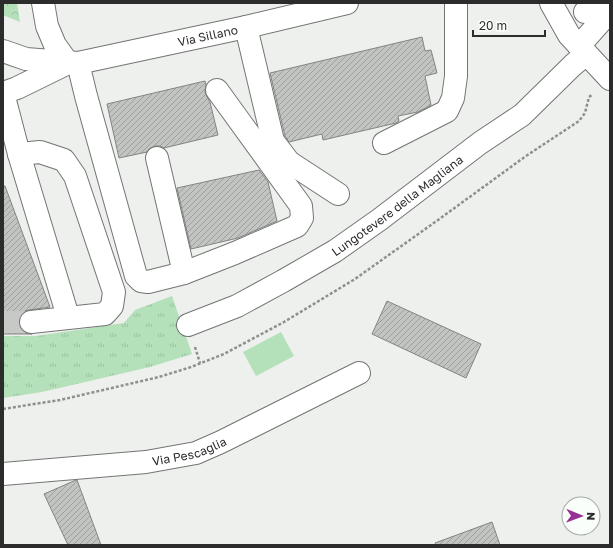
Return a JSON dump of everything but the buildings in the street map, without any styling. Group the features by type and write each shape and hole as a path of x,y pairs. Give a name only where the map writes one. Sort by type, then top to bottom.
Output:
{"street":[{"path":"43,3 47,26 55,45 73,63 86,96 136,276 141,281 148,282 184,273 297,226 302,218 301,206 216,90"},
{"name":"Via Sillano","path":"3,93 73,63 246,27 347,3"},
{"path":"384,143 447,111 453,98 456,76 456,3"},
{"path":"551,3 569,35 596,61"},
{"name":"Lungotevere della Magliana","path":"188,324 237,306 334,251 379,220 480,143 522,115 573,65 596,61 610,11"},
{"path":"246,27 273,141 289,162 338,194"},
{"name":"Via Sillano","path":"3,50 26,59 73,63"},
{"path":"3,93 66,310 66,318"},
{"path":"20,154 40,152 64,160 74,176 114,292 112,306 105,314 31,322"},
{"path":"157,158 184,273"},
{"name":"Via Pescaglia","path":"3,474 146,462 196,452 228,439 359,373"}],"green space":[{"path":"3,3 17,3 20,22 3,15"},
{"path":"172,296 192,354 150,367 42,392 3,398 3,336 36,336 124,323 135,310"},
{"path":"281,332 294,356 256,376 243,352"}],"tunnel":[{"path":"3,322 31,322"}]}
